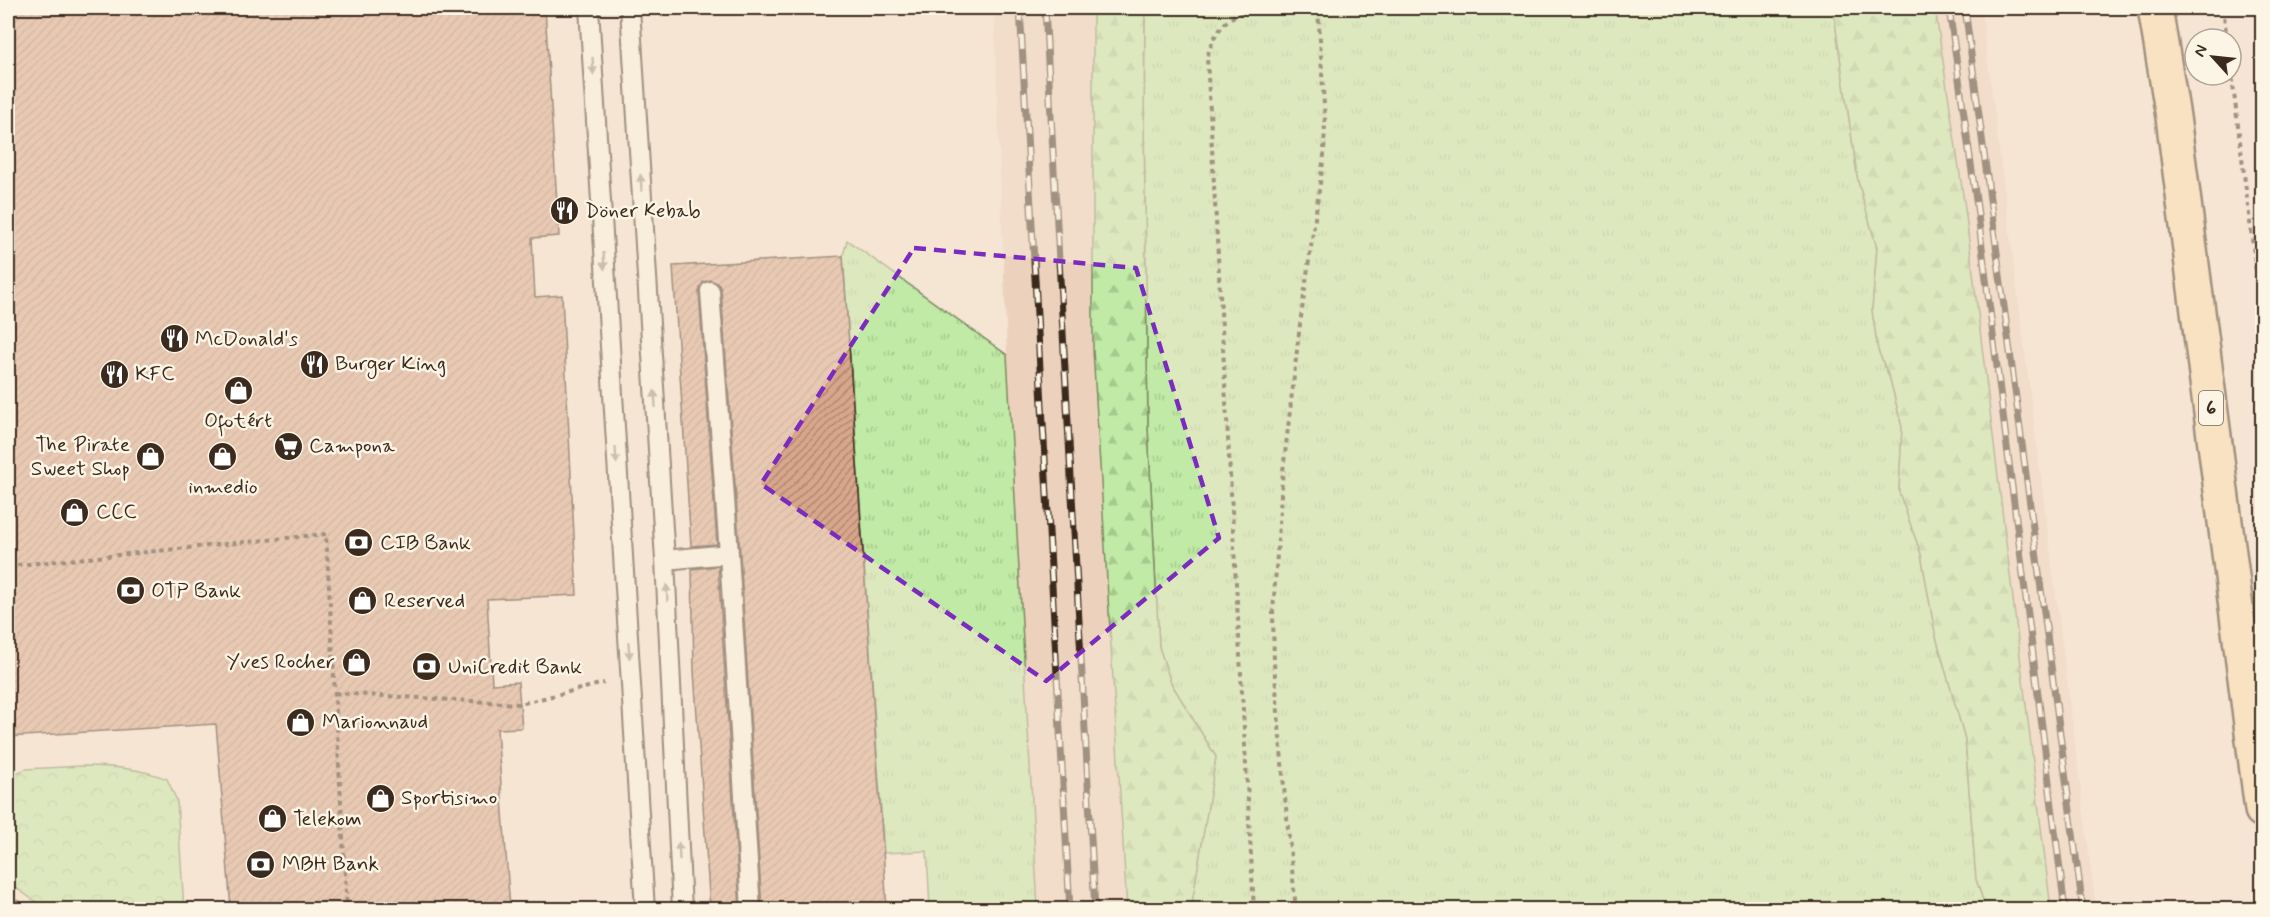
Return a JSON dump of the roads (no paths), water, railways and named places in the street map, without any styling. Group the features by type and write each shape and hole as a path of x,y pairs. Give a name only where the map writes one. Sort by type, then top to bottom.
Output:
{"main road":[{"name":"6","path":"2155,8 2173,117 2262,810"}],"lane":[{"path":"589,8 645,909"},
{"path":"630,8 665,560 682,909"},
{"path":"710,291 751,909"},
{"path":"665,560 729,554"}],"railway":[{"path":"1020,8 1070,910"},
{"path":"1045,8 1095,910"},
{"path":"1949,8 1977,207 2065,910"},
{"path":"1965,8 2083,910"}],"place":[{"name":"Döner Kebab","path":"564,211"},
{"name":"McDonald's","path":"174,339"},
{"name":"Burger King","path":"314,364"},
{"name":"KFC","path":"114,374"},
{"name":"Ofotért","path":"238,390"},
{"name":"Campona","path":"288,446"},
{"name":"inmedio","path":"223,456"},
{"name":"The Pirate Sweet Shop","path":"151,457"},
{"name":"CCC","path":"75,512"},
{"name":"CIB Bank","path":"359,543"},
{"name":"OTP Bank","path":"130,591"},
{"name":"Reserved","path":"363,601"},
{"name":"Yves Rocher","path":"356,662"},
{"name":"UniCredit Bank","path":"427,667"},
{"name":"Marionnaud","path":"301,722"},
{"name":"Sportisimo","path":"380,798"},
{"name":"Telekom","path":"272,819"},
{"name":"MBH Bank","path":"261,864"}]}
